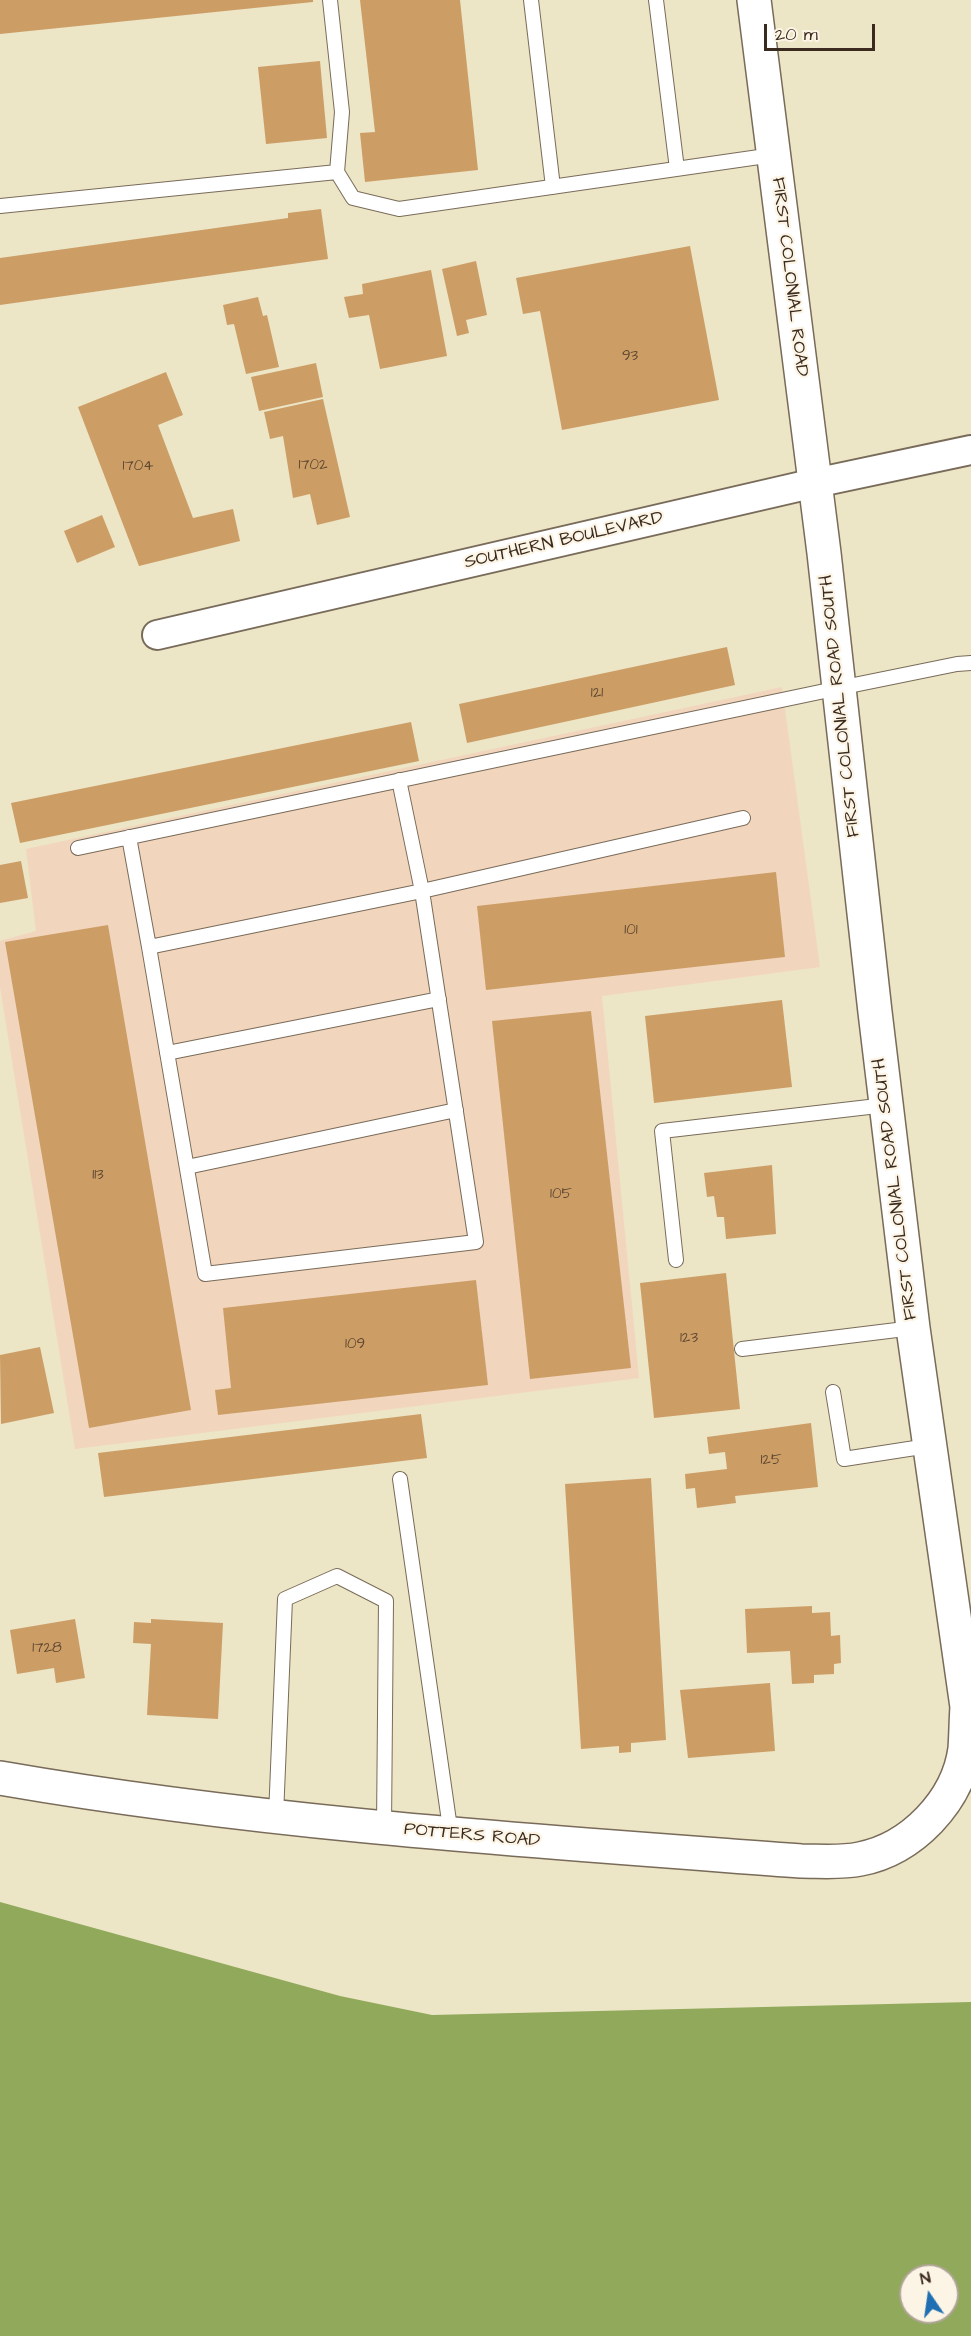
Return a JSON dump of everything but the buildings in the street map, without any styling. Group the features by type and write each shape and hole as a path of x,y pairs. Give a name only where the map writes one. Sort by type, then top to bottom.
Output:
{"street":[{"name":"FIRST COLONIAL ROAD","path":"754,0 824,553"},
{"name":"SOUTHERN BOULEVARD","path":"157,636 815,483 971,450"},
{"name":"FIRST COLONIAL ROAD SOUTH","path":"824,553 913,1328 966,1707 965,1750 947,1796 933,1816"},
{"name":"POTTERS ROAD","path":"0,1778 173,1804 451,1835 834,1861 861,1859 888,1849 912,1835 933,1816"}],"lane":[{"path":"330,0 342,112 337,172 353,198 399,209 773,155"},
{"path":"531,0 553,187"},
{"path":"656,0 677,169"},
{"path":"0,206 337,172"},
{"path":"78,848 839,688 971,663"},
{"path":"129,837 205,1274 476,1242 422,891 399,780"},
{"path":"149,947 422,891 743,819"},
{"path":"167,1053 439,999"},
{"path":"676,1260 662,1131 886,1105"},
{"path":"187,1167 456,1110"},
{"path":"742,1349 913,1328"},
{"path":"833,1392 844,1459 928,1446"},
{"path":"400,1479 451,1835"},
{"path":"276,1816 285,1599 337,1576 386,1601 384,1828"}],"shaded area":[{"path":"782,687 820,967 602,996 639,1378 75,1449 0,987 0,941 36,931 26,849"}],"green space":[{"path":"0,1902 340,1996 432,2015 971,2002 971,2336 0,2336"}]}
